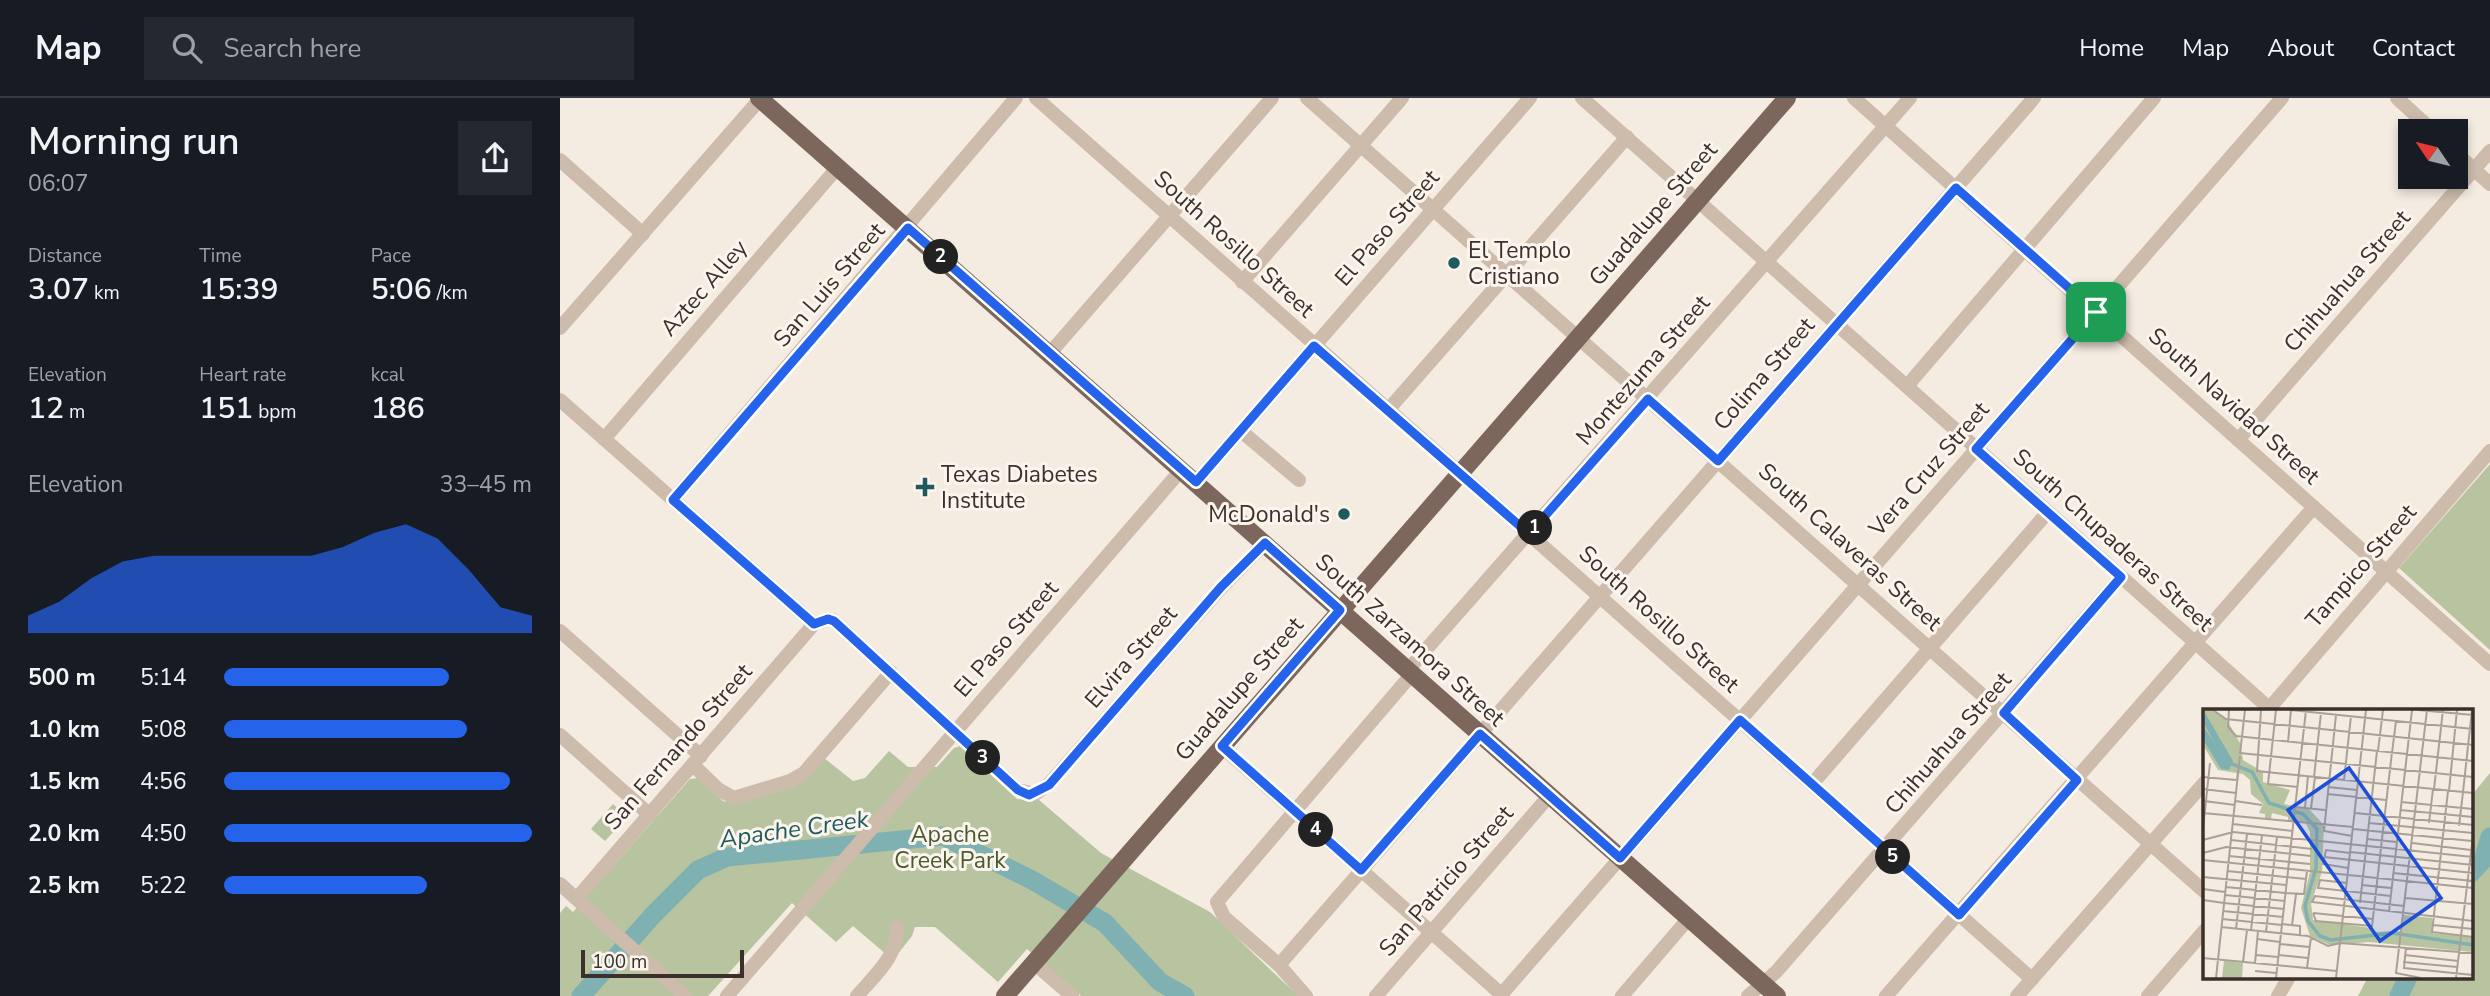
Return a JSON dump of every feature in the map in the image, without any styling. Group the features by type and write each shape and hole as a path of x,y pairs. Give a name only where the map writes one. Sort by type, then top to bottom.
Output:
{"main road":[{"name":"South Zarzamora Street","path":"760,98 1777,996"},
{"name":"Guadalupe Street","path":"1006,996 1787,98"}],"street":[{"path":"560,328 760,98"},
{"name":"San Luis Street","path":"673,500 908,228 1016,98"},
{"name":"South Rosillo Street","path":"1036,98 2032,979"},
{"path":"1050,353 1272,98"},
{"name":"South Calaveras Street","path":"1307,98 2203,890"},
{"path":"1242,282 1402,98"},
{"name":"El Paso Street","path":"1196,482 1530,98"},
{"name":"South Chupaderas Street","path":"1582,98 2268,709"},
{"name":"South Navidad Street","path":"1854,98 2490,664"},
{"name":"Montezuma Street","path":"1279,965 1219,912 1219,897 1529,534 1910,98"},
{"name":"Colima Street","path":"1279,965 2034,98"},
{"path":"1907,386 2154,98"},
{"name":"Vera Cruz Street","path":"1500,995 2282,98"},
{"path":"2397,98 2420,119"},
{"path":"1388,410 1627,137"},
{"name":"Chihuahua Street","path":"2238,440 2490,150"},
{"path":"560,160 643,234"},
{"path":"2468,164 2490,184"},
{"name":"Aztec Alley","path":"604,439 838,167"},
{"path":"560,400 814,624 828,619 834,621 956,733"},
{"path":"1241,431 1299,480"},
{"name":"Tampico Street","path":"2268,709 2490,451"},
{"name":"El Paso Street","path":"727,996 1182,469"},
{"path":"1886,996 2314,507"},
{"path":"1812,784 2048,512"},
{"name":"Elvira Street","path":"956,733 1018,790 1029,795 1049,785 1221,587 1265,543"},
{"name":"Chihuahua Street","path":"1748,996 1885,849 2121,577"},
{"name":"San Fernando Street","path":"582,903 650,815 814,624"},
{"path":"560,631 697,761 718,789 734,798 790,781 804,773 891,672"},
{"path":"560,735 650,815"},
{"path":"1222,746 1500,995"},
{"path":"2017,996 2203,784"},
{"name":"San Patricio Street","path":"1376,996 1550,795"},
{"path":"560,884 685,996"},
{"path":"1622,996 1689,919"},
{"path":"857,996 890,958 896,946 897,927"},
{"path":"2148,996 2203,932"},
{"path":"1034,963 1072,996"},
{"path":"1279,965 1306,996"},
{"path":"2278,996 2288,978"}],"green space":[{"path":"2490,464 2490,650 2399,568"},
{"name":"Apache Creek Park","path":"960,746 1017,799 1039,800 1101,853 1210,912 1298,996 1081,996 1027,949 998,982 935,927 915,927 912,936 893,960 853,926 836,942 792,903 708,996 560,996 560,913 566,906 573,912 690,779 699,778 723,801 732,803 824,758 853,781 865,778 889,751 908,767 937,767 954,748"},
{"path":"2490,773 2490,996 2358,996 2367,978 2472,978 2472,795"},
{"path":"613,804 627,817 605,841 591,829"}],"waterway":[{"name":"Apache Creek","path":"581,996 654,914 698,870 727,857 943,836 1032,880 1105,923 1160,982 1185,996"},
{"name":"Apache Creek","path":"2472,872 2483,860 2490,837"},
{"name":"Apache Creek","path":"2399,996 2408,978"}],"place":[{"name":"El Templo Cristiano","path":"1454,263"},
{"name":"Texas Diabetes Institute","path":"925,487"},
{"name":"McDonald's","path":"1344,514"}],"route":[{"path":"1956,188 2096,312 1976,449 2121,577 2004,713 2077,780 1959,915 1740,720 1620,858 1480,734 1361,870 1222,746 1340,610 1265,543 1221,587 1049,785 1040,792 1029,795 1018,790 834,621 828,619 814,624 673,500 908,228 1196,482 1314,346 1529,534 1648,399 1718,461 1956,188"}]}
